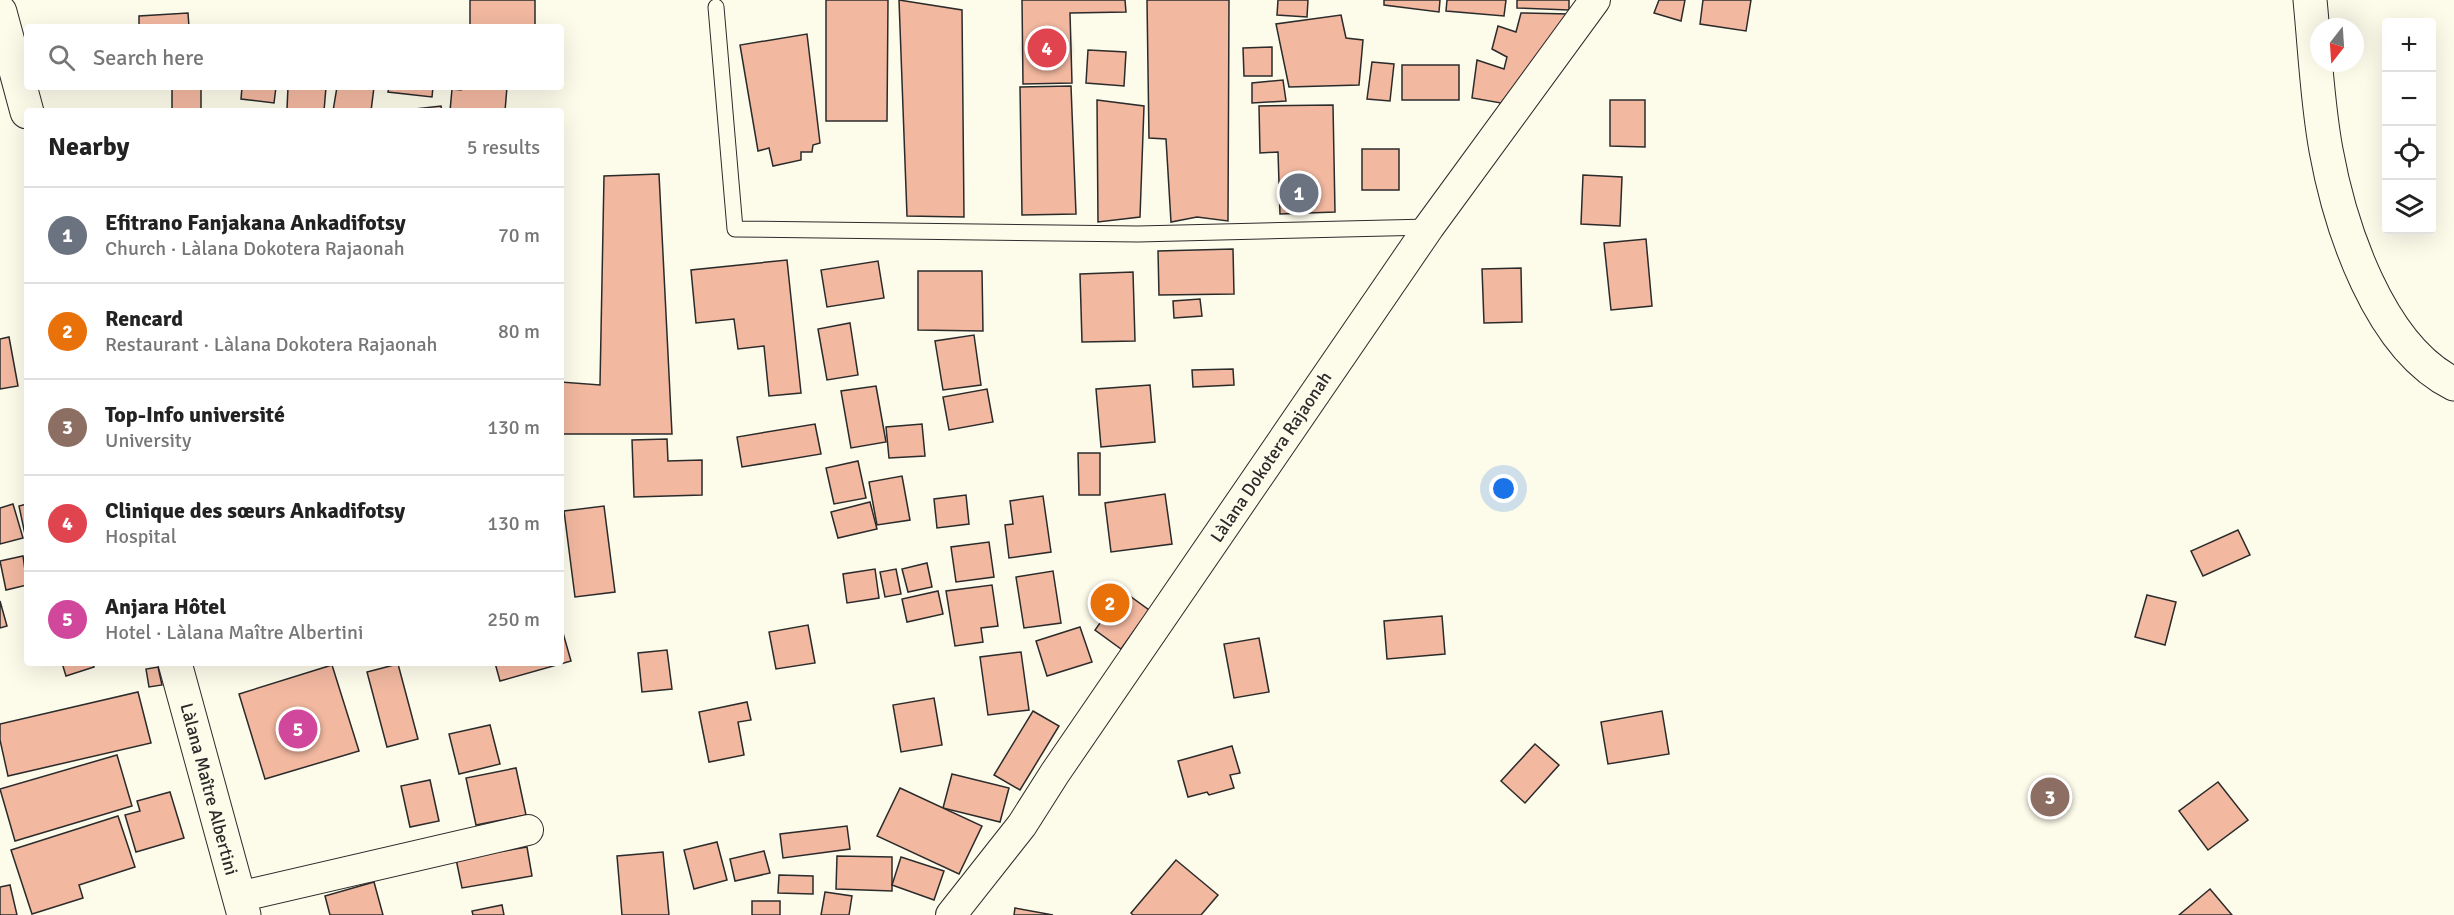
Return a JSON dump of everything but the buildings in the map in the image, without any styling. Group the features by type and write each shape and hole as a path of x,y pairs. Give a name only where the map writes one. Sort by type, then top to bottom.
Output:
{"street":[{"name":"Làlana Dokotera Rajaonah","path":"951,915 972,901 1055,773 1429,227 1595,0"},
{"path":"2310,0 2325,149 2334,189 2356,254 2383,312 2398,336 2419,360 2454,384"},
{"path":"0,12 26,108"},
{"name":"Làlana Maître Albertini","path":"176,666 241,906"},
{"path":"241,906 528,830"}],"lane":[{"path":"716,7 735,229 1138,234 1429,227"}],"place":[{"name":"Clinique des sœurs Ankadifotsy","path":"1047,48"},
{"name":"Efitrano Fanjakana Ankadifotsy","path":"1299,193"},
{"name":"Rencard","path":"1110,603"},
{"name":"Anjara Hôtel","path":"298,729"},
{"name":"Top-Info université","path":"2050,797"}]}
